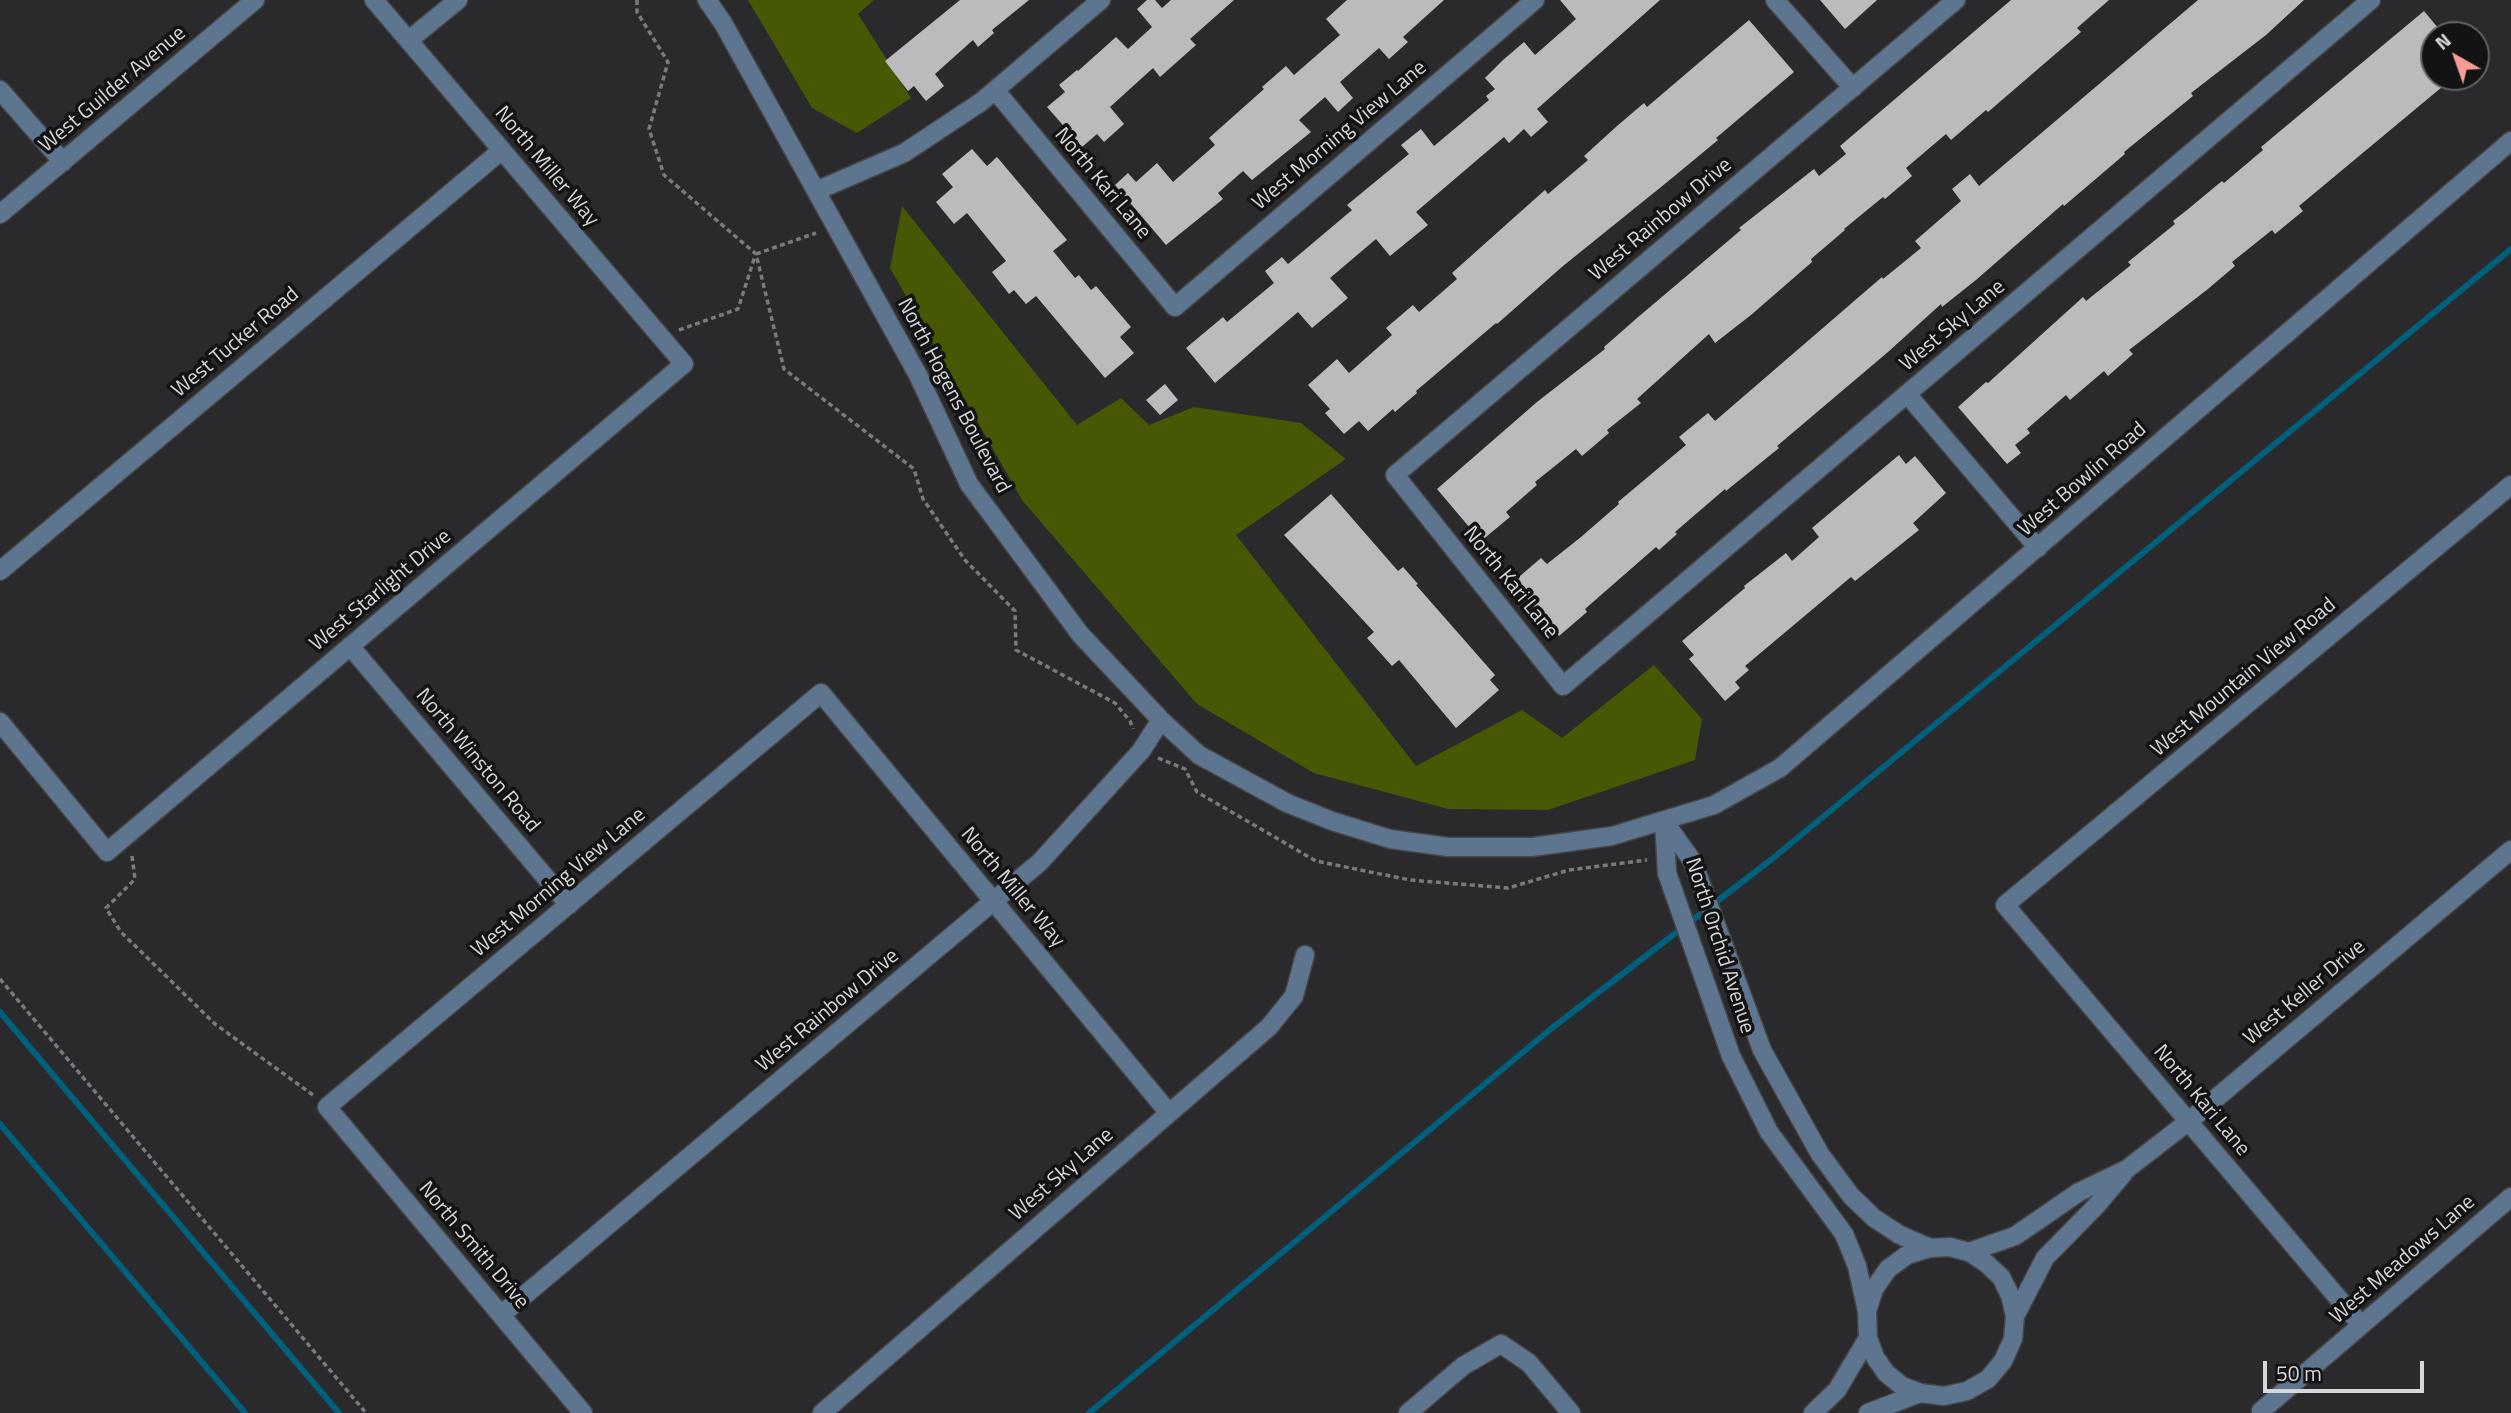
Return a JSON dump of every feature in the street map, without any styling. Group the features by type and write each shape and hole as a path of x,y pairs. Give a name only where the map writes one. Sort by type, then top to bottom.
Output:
{"street":[{"name":"West Guilder Avenue","path":"0,215 255,0"},
{"name":"North Miller Way","path":"374,0 684,364"},
{"path":"409,40 458,0"},
{"name":"North Hogens Boulevard","path":"707,0 723,23 918,375 969,484 1080,634 1160,720 1199,755 1287,803 1332,821 1390,839 1448,847 1532,847 1612,836 1664,821"},
{"path":"816,191 904,153 981,102 1101,0"},
{"name":"West Morning View Lane","path":"1175,307 1535,0"},
{"path":"1775,0 1853,88"},
{"name":"West Rainbow Drive","path":"1395,475 1956,0"},
{"name":"West Sky Lane","path":"1563,686 2371,0"},
{"path":"0,90 63,162"},
{"name":"North Kari Lane","path":"995,90 1175,307"},
{"name":"West Bowlin Road","path":"1664,821 1714,805 1780,768 2511,141"},
{"name":"West Tucker Road","path":"0,572 502,150"},
{"name":"West Starlight Drive","path":"113,847 684,364"},
{"path":"1907,394 2038,548"},
{"name":"North Kari Lane","path":"1395,475 1563,686"},
{"name":"West Mountain View Road","path":"2006,905 2511,485"},
{"name":"North Winston Road","path":"350,646 569,905"},
{"name":"North Miller Way","path":"821,693 1168,1113"},
{"name":"West Morning View Lane","path":"327,1108 821,693"},
{"name":"West Rainbow Drive","path":"501,1315 1040,862 1141,751 1160,720"},
{"path":"0,722 113,847"},
{"name":"North Orchid Avenue","path":"1664,821 1693,862 1762,1050 1821,1154 1851,1196 1874,1218 1900,1236 1930,1248"},
{"name":"North Orchid Avenue","path":"1664,821 1667,873 1731,1056 1769,1132 1844,1234 1857,1266 1867,1311"},
{"name":"West Keller Drive","path":"1969,1252 2015,1236 2079,1192 2127,1169 2189,1121 2511,850"},
{"name":"North Kari Lane","path":"2006,905 2361,1325"},
{"name":"West Sky Lane","path":"822,1413 1269,1027 1294,996 1305,955"},
{"name":"North Smith Drive","path":"327,1108 583,1413"},
{"name":"West Keller Drive","path":"2015,1316 2045,1258 2096,1206 2127,1169"},
{"name":"West Meadows Lane","path":"2261,1412 2511,1197"},
{"path":"1950,1247 1969,1252 1986,1263 2001,1278 2010,1296 2015,1316 2013,1339 2003,1361 1988,1379 1967,1391 1944,1396 1920,1393 1902,1385 1886,1373 1875,1357 1868,1338 1867,1311 1874,1289 1888,1269 1907,1255 1930,1248 1950,1247"},
{"path":"1813,1413 1838,1390 1868,1338"},
{"path":"1408,1413 1463,1366 1501,1344 1529,1363 1571,1413"},
{"path":"1868,1413 1920,1393"}],"path":[{"path":"637,0 637,12 668,62 649,129 664,175 756,254 783,369 914,469 923,499 965,560 1015,611 1016,650 1115,703 1130,721 1141,751"},
{"path":"756,254 835,226"},
{"path":"661,337 738,309 756,254"},
{"path":"113,847 134,858 135,879 106,908 121,932 215,1024 327,1108"},
{"path":"0,979 366,1413"}],"green space":[{"path":"748,0 874,0 858,14 911,98 857,133 812,108"},
{"path":"902,206 1077,425 1121,398 1149,425 1194,407 1301,423 1346,459 1236,535 1416,766 1522,710 1562,738 1654,665 1702,719 1695,760 1548,810 1448,809 1314,773 1197,704 1022,500 890,268"}],"building":[{"path":"960,0 1029,0 992,30 994,33 978,47 973,40 935,74 944,86 926,101 914,86 908,91 885,61"},
{"path":"1147,0 1155,0 1162,8 1171,0 1234,0 1190,39 1196,45 1160,77 1153,68 1110,107 1124,124 1104,142 1097,134 1082,147 1047,107 1065,92 1059,85 1116,37 1128,49 1152,27 1137,9"},
{"path":"1347,0 1444,0 1403,37 1408,42 1389,59 1379,48 1340,82 1353,98 1338,112 1325,97 1299,120 1311,132 1252,180 1243,171 1218,193 1223,199 1166,245 1115,185 1128,173 1136,182 1157,163 1173,182 1215,145 1209,138 1264,89 1262,87 1286,66 1294,75 1340,35 1326,19"},
{"path":"1560,0 1660,0 1537,109 1548,122 1531,137 1524,129 1509,143 1504,137 1416,212 1428,225 1390,256 1376,239 1330,278 1348,298 1312,328 1298,312 1215,383 1186,348 1223,317 1227,322 1274,283 1265,271 1282,257 1288,264 1352,210 1347,205 1409,154 1401,145 1421,129 1434,146 1489,100 1486,96 1495,89 1485,78 1503,60 1524,42 1535,55 1576,19"},
{"path":"1820,0 1877,0 1845,29"},
{"path":"2011,0 2109,0 2077,28 2081,32 1988,112 1986,110 1951,140 1946,134 1906,168 1912,176 1844,229 1811,259 1812,262 1751,315 1715,343 1709,334 1637,399 1641,403 1607,430 1609,433 1582,456 1576,449 1535,482 1537,485 1506,512 1510,517 1481,541 1437,489 1537,402 1605,349 1604,347 1637,318 1741,230 1739,228 1814,169 1819,176 1846,154 1840,146"},
{"path":"2198,0 2304,0 2266,35 2191,93 2193,96 1976,280 1942,307 1941,304 1777,446 1779,448 1675,532 1677,534 1659,550 1656,547 1585,609 1587,612 1559,636 1513,582 1541,558 1547,564 1581,537 1686,445 1679,437 1708,413 1715,421 1882,277 1883,279 1921,248 1915,241 1961,201 1952,189 1970,174 1979,186"},
{"path":"2424,11 2432,21 2420,21 2420,91 2437,91 2299,206 2303,211 2275,234 2272,230 2232,262 2235,266 2208,289 2129,350 2133,354 2108,376 2104,371 2070,400 2066,395 2027,429 2030,433 2015,445 2021,453 2007,464 1958,407 2083,297 2086,301 2131,265 2128,262 2175,224 2173,221 2222,181 2224,183 2263,150 2261,147"},
{"path":"1749,20 1794,72 1716,138 1718,140 1563,266 1395,412 1393,409 1368,431 1359,421 1344,434 1325,413 1330,409 1308,385 1337,359 1349,373 1392,335 1386,328 1413,305 1419,312 1457,279 1452,273 1545,190 1548,194 1588,160 1584,156 1617,126 1644,103 1647,107"},
{"path":"972,149 987,166 997,157 1067,240 1053,251 1075,278 1079,275 1091,290 1096,286 1131,327 1120,337 1134,353 1105,378 1036,296 1026,304 1014,290 1009,294 992,272 1006,261 967,213 954,224 936,202 953,187 942,174"},
{"path":"1165,384 1178,400 1160,415 1146,400"},
{"path":"1899,455 1906,464 1915,456 1946,493 1913,523 1919,530 1855,581 1851,577 1745,666 1749,670 1735,682 1740,688 1725,701 1689,659 1694,655 1682,641 1786,553 1792,561 1819,537 1812,528"},
{"path":"1331,494 1398,571 1403,567 1495,675 1490,680 1499,690 1456,728 1399,660 1392,666 1367,638 1374,632 1284,535"}],"waterway":[{"path":"1089,1413 1552,1028 1772,859 2511,249"},
{"path":"0,1012 339,1413"},
{"path":"0,1124 245,1413"}]}
